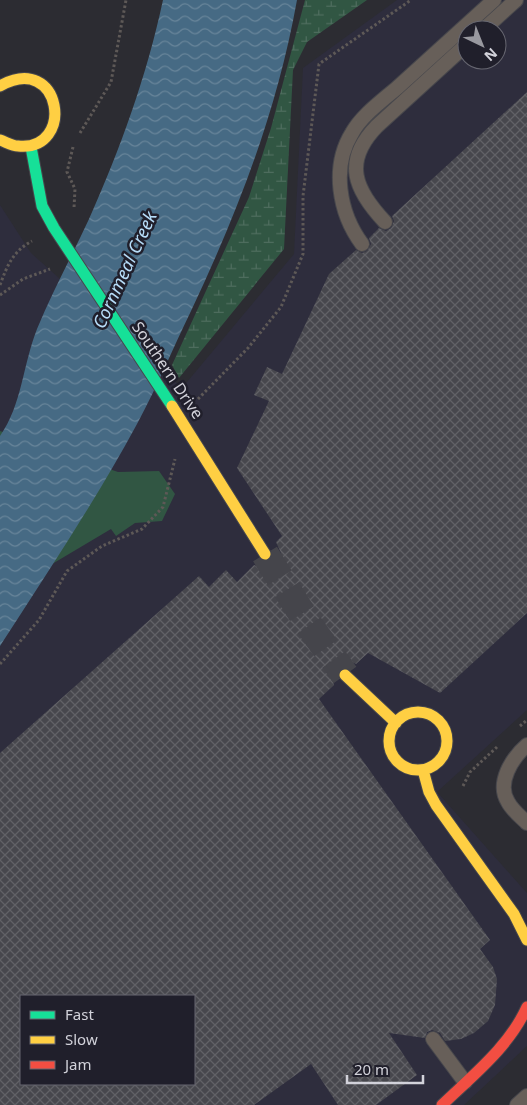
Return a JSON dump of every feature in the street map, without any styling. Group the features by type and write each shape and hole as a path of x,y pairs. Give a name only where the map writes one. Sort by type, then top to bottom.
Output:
{"street":[{"path":"0,140 10,146 31,147 42,142 50,134 56,123 56,106 49,90 40,83 18,78 6,70"},
{"path":"0,86 18,78"},
{"name":"Southern Drive","path":"31,147 42,206 54,228 178,413 264,554"},
{"path":"345,675 396,722"},
{"path":"420,712 436,718 443,726 446,734 445,753 432,767 423,770 410,769 401,765 394,758 389,740 396,722 411,713 420,712"},
{"path":"423,770 429,792 436,805 514,914 527,940"},
{"path":"442,1105 515,1029 527,1007"}],"lane":[{"path":"362,244 354,232 340,192 340,161 352,133 378,104 494,0"},
{"path":"494,20 516,0"},
{"path":"385,222 363,196 357,181 355,167 359,151 366,138 377,126 457,53"},
{"path":"527,745 510,764 504,788 507,802 527,823"},
{"path":"433,1039 465,1082"},
{"path":"517,1105 527,1096"}],"path":[{"path":"78,137 111,82 126,0"},
{"path":"178,413 203,396 248,348 281,307 285,298 302,254 303,196 319,64 411,0"},
{"path":"0,286 8,262 22,247 54,228 74,209 75,189 67,172 73,145"},
{"path":"0,295 23,279 56,266"},
{"path":"0,664 39,620 67,571 102,546 142,528 163,507 171,482 172,464 179,454"}],"shaded area":[{"path":"397,0 527,0 527,710 437,792 527,893 527,1046 464,1105 0,1105 0,205 31,253 182,388 294,254 303,68"}],"green space":[{"path":"305,0 367,0 307,42 293,70 284,249 179,378 172,365 249,197 271,128"},
{"path":"0,431 118,472 159,471 175,494 162,521 135,523 116,536 111,529 0,595"}],"water":[{"name":"Cornmeal Creek","path":"163,0 297,0 279,81 267,120 240,197 209,273 137,424 71,536 0,646 0,436 18,398 37,329 89,219 122,139 141,84"}],"building":[{"path":"527,92 527,613 440,693 368,653 356,664 348,660 340,660 334,664 330,672 334,685 319,699 490,940 480,949 493,967 497,979 495,1005 488,1021 474,1033 461,1039 445,1041 440,1033 432,1030 427,1032 425,1038 389,1033 417,1075 376,1105 338,1105 311,1064 254,1105 0,1105 0,753 199,576 209,587 226,570 237,582 254,565 266,570 273,568 278,562 281,553 276,542 282,536 237,468 269,401 254,395 267,367 282,374 329,274 356,250 362,253 367,251 371,244 369,238 379,228 386,231 391,228 394,221 392,216"}],"tunnel":[{"path":"265,554 309,625 345,675"}],"traffic: fast":[{"path":"31,147 42,206 54,228 172,406"}],"traffic: slow":[{"path":"0,86 21,79 37,81 48,91 54,105 54,120 48,134 36,144 16,146 0,140"},
{"path":"172,406 265,554"},
{"path":"345,675 396,723"},
{"path":"418,712 429,714 442,725 447,741 445,752 434,765 418,770 407,768 394,757 389,741 391,730 402,717 418,712"},
{"path":"423,770 429,792 436,805 514,914 527,940"}],"traffic: jam":[{"path":"442,1105 500,1048 527,1007"}]}
